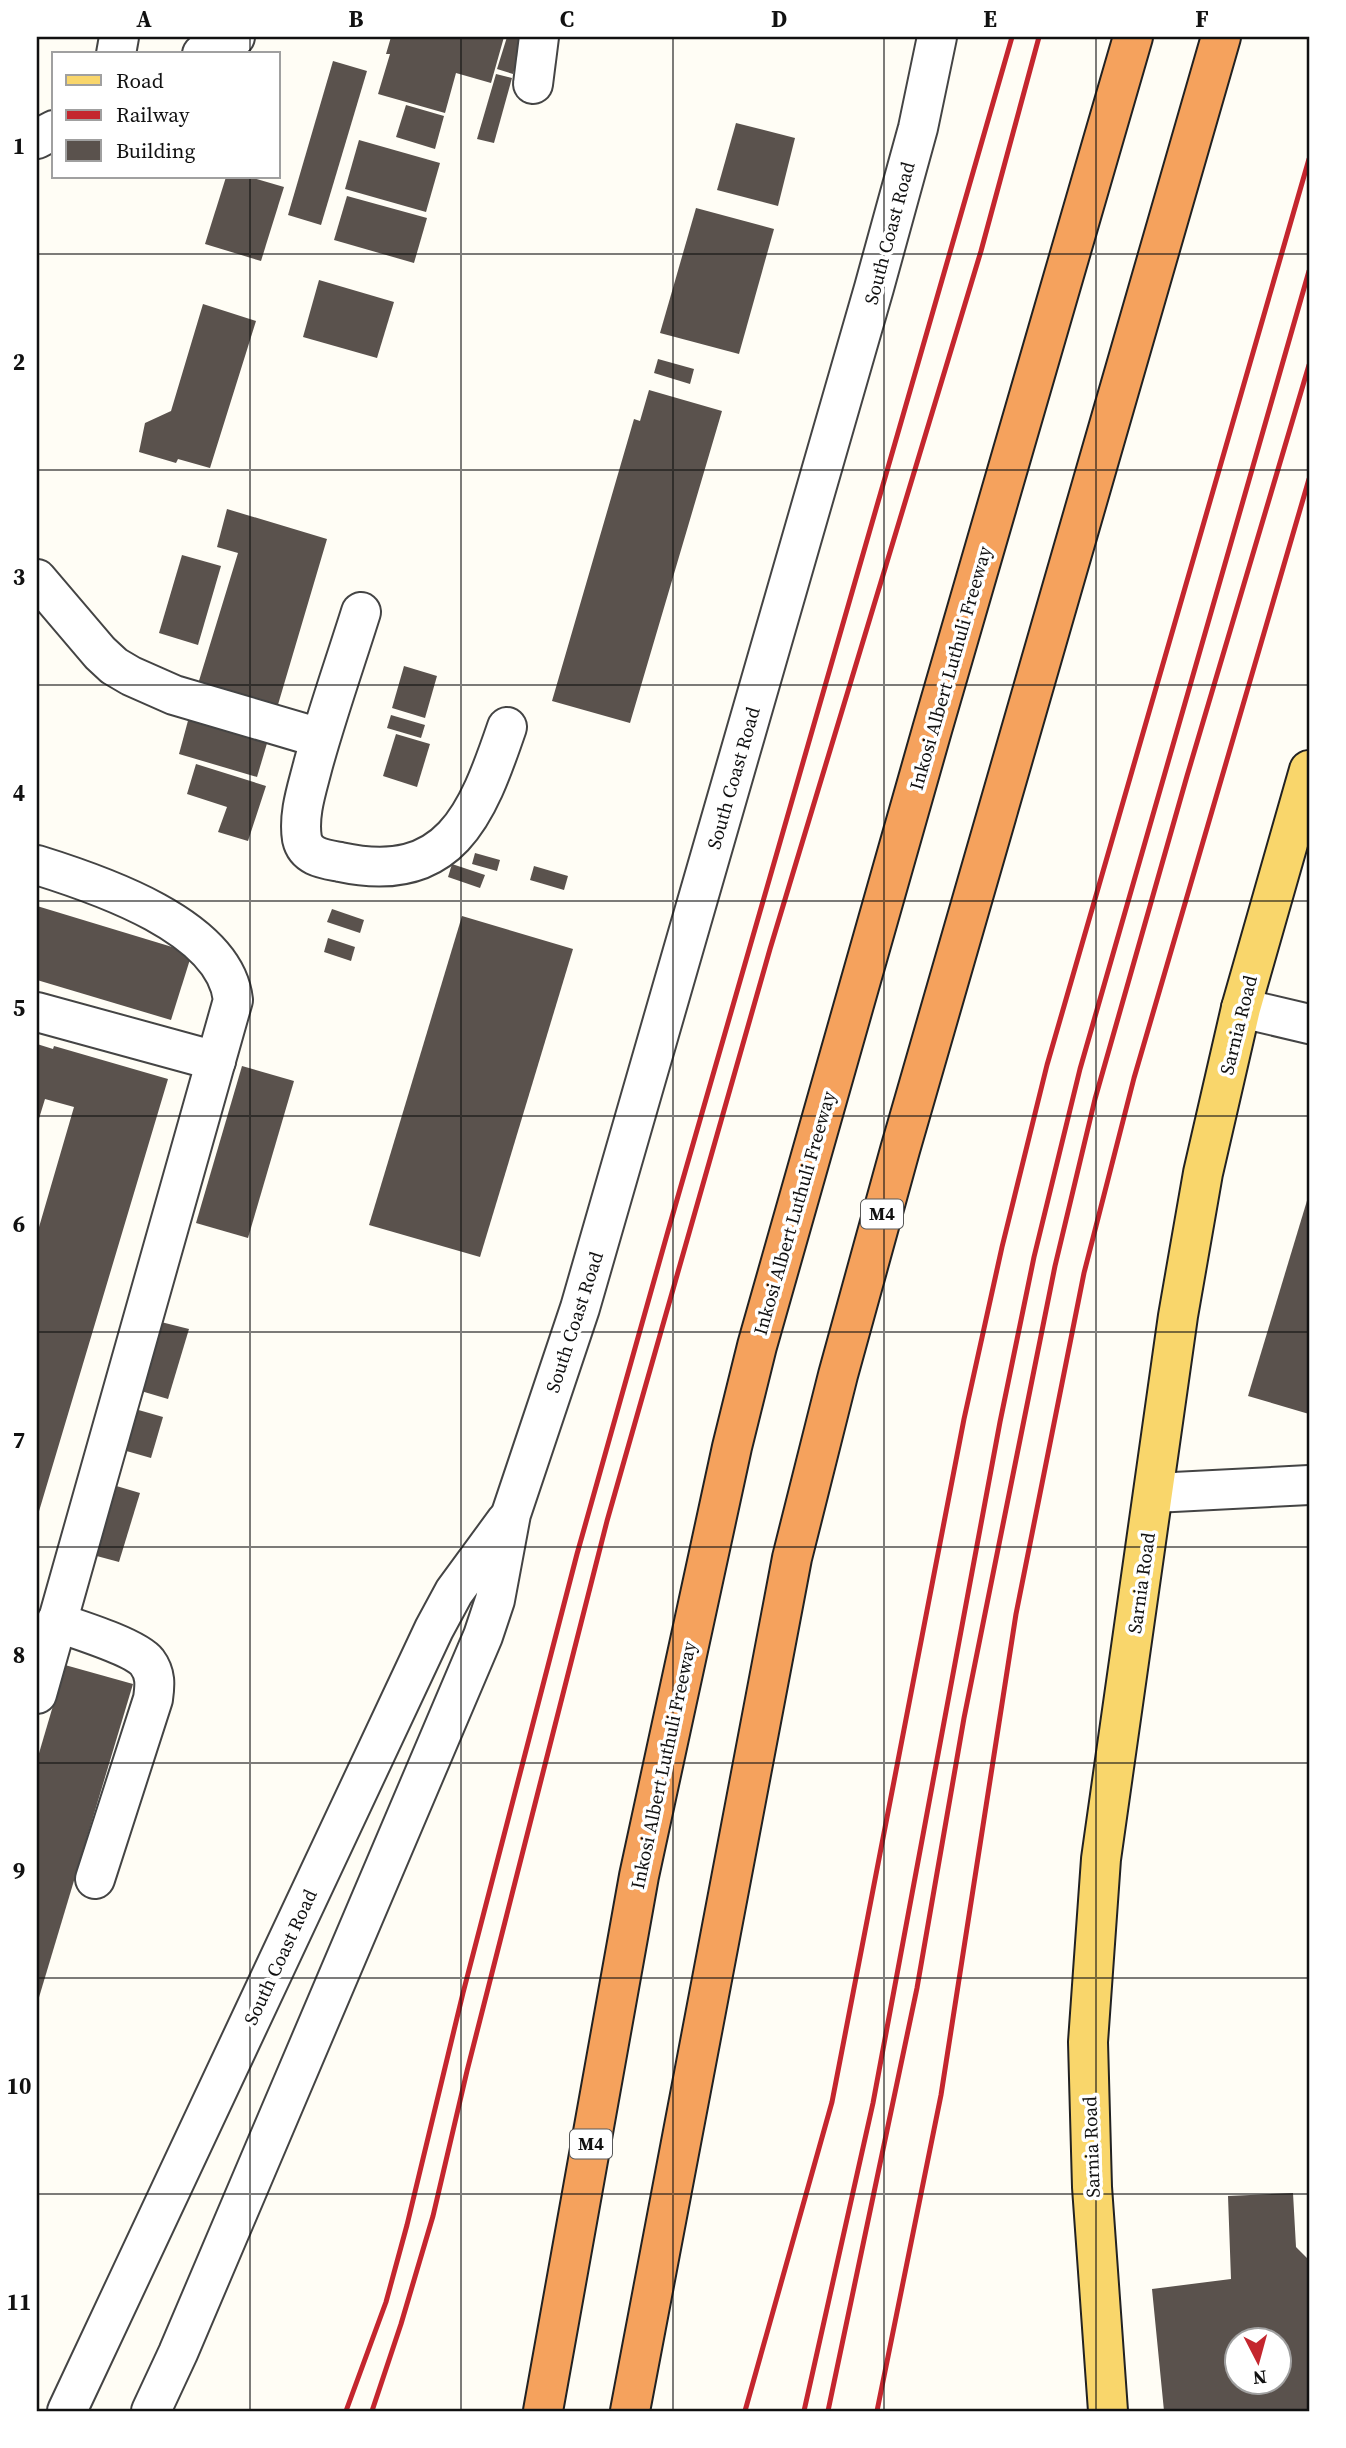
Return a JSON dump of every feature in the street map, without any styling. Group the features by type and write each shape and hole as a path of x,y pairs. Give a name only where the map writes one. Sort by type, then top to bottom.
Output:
{"highway":[{"name":"Inkosi Albert Luthuli Freeway","path":"543,2411 639,1876 754,1358 1133,37"},
{"name":"M4","path":"630,2411 792,1558 838,1375 900,1150 1221,37"}],"main road":[{"name":"Sarnia Road","path":"1108,2411 1091,2187 1088,2042 1101,1859 1178,1315 1203,1173 1241,1008 1309,770"}],"street":[{"path":"206,52 235,37"},
{"path":"533,84 539,37"},
{"name":"South Coast Road","path":"151,2411 483,1636 495,1600 511,1514 580,1308 862,329 918,128 937,37"},
{"path":"37,579 100,653 131,676 174,695 320,738"},
{"path":"361,612 320,738 302,816 305,848 310,853 322,858 376,868 399,866 421,859 453,839 475,808 488,783 508,727"},
{"path":"37,865 74,877 156,911 184,928 214,958 231,986 233,1000 52,1605 37,1694"},
{"path":"1241,1008 1309,1024"},
{"path":"37,1012 216,1060"},
{"path":"1154,1493 1309,1485"},
{"name":"South Coast Road","path":"66,2411 434,1629 454,1592 511,1514"},
{"path":"52,1605 136,1653 148,1662 155,1680 153,1699 95,1880"}],"building":[{"path":"391,37 504,37 491,83 456,73 445,113 378,94 390,54 386,54"},
{"path":"507,37 523,40 513,74 497,69"},
{"path":"333,61 367,71 321,225 288,215"},
{"path":"496,74 512,78 494,143 477,139"},
{"path":"406,105 444,116 435,149 396,137"},
{"path":"736,123 795,138 778,206 717,190"},
{"path":"359,140 440,163 426,212 345,189"},
{"path":"226,178 253,178 284,187 261,261 205,244"},
{"path":"347,196 427,218 414,263 334,240"},
{"path":"696,208 774,229 739,354 660,333"},
{"path":"319,280 394,302 377,358 303,337"},
{"path":"203,304 256,321 210,468 178,459 176,463 139,452 145,423 171,411"},
{"path":"658,359 694,369 690,384 654,373"},
{"path":"649,390 722,411 630,723 552,701 634,419 640,421"},
{"path":"227,509 327,539 277,708 198,684 238,553 217,547"},
{"path":"182,555 221,566 198,645 159,633"},
{"path":"404,666 437,676 425,718 392,708"},
{"path":"391,715 425,725 421,738 387,728"},
{"path":"189,717 268,740 257,777 179,754"},
{"path":"396,734 430,744 417,787 383,776"},
{"path":"196,764 266,786 248,841 218,832 227,807 187,794"},
{"path":"475,853 500,860 497,871 472,864"},
{"path":"452,864 485,875 480,888 448,877"},
{"path":"534,866 568,876 564,890 530,880"},
{"path":"37,906 192,953 171,1020 37,980"},
{"path":"332,909 364,920 360,933 327,922"},
{"path":"462,916 573,949 480,1257 369,1225"},
{"path":"328,938 355,947 351,961 324,952"},
{"path":"37,1044 53,1049 54,1046 168,1079 37,1518 37,1234 74,1107 45,1099 37,1125"},
{"path":"242,1066 294,1081 248,1238 196,1223"},
{"path":"1309,1194 1309,1414 1248,1396"},
{"path":"161,1322 189,1329 168,1399 141,1391"},
{"path":"135,1409 163,1417 151,1458 123,1450"},
{"path":"113,1485 140,1493 119,1562 93,1555"},
{"path":"65,1665 133,1684 37,2004 37,1760"},
{"path":"1293,2193 1296,2247 1309,2260 1309,2411 1164,2411 1152,2289 1231,2279 1228,2196"}],"railway":[{"path":"346,2411 386,2302 407,2225 463,1993 577,1554 1012,37"},
{"path":"372,2411 433,2216 467,2071 607,1521 770,949 981,251 1039,37"},
{"path":"745,2411 832,2102 964,1419 1002,1247 1047,1065 1309,159"},
{"path":"804,2411 873,2103 1000,1422 1034,1257 1080,1069 1309,271"},
{"path":"828,2411 917,1988 964,1718 1055,1266 1095,1099 1309,365"},
{"path":"877,2411 941,2095 1016,1614 1084,1273 1134,1078 1309,479"}]}
